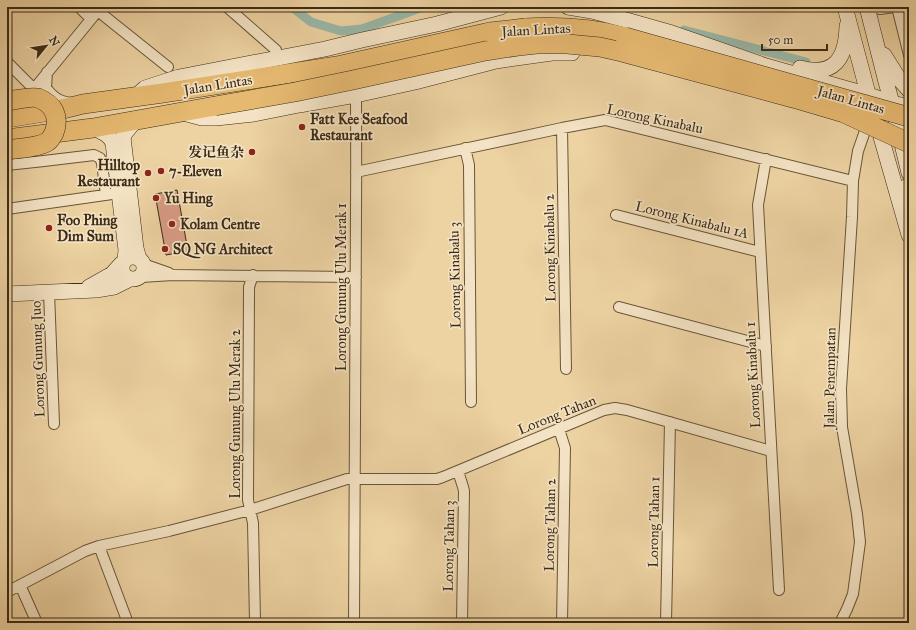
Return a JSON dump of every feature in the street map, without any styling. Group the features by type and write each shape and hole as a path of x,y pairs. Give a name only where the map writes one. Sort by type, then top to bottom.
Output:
{"highway":[{"name":"Jalan Lintas","path":"10,112 63,109 83,104 134,98 337,66 490,32 525,28 574,28 608,32 909,117"},
{"name":"Jalan Lintas","path":"7,139 93,128 274,96 485,51 537,44 567,44 622,52 794,98 844,113 907,148"},
{"path":"7,150 36,146 48,142 53,135 56,121 55,114 50,105 36,97 10,112"}],"main road":[{"name":"Jalan Lintas","path":"134,98 145,88 179,77 325,49 437,24 501,7"},
{"name":"Jalan Lintas","path":"568,7 592,11 672,33 766,66 909,107"},
{"path":"867,7 886,82 907,148 909,172"},
{"path":"672,33 711,41 795,67 808,70 822,70 833,65 839,60 843,52 846,36 846,10"},
{"path":"846,10 909,235"},
{"path":"471,14 501,22 507,29 509,35 506,48 500,53 474,67"},
{"path":"877,44 899,79 909,90"},
{"path":"818,81 839,74 848,63 856,49"},
{"name":"Jalan Lintas","path":"179,112 202,118 228,117 260,113 356,95 474,67 496,60 552,53 598,53 830,115 907,148"},
{"path":"7,294 81,291 114,287 133,267 136,248 123,138 136,120"},
{"path":"93,128 111,138 113,143 113,194 126,250 133,267"},
{"path":"904,219 903,192 904,188 909,187"}],"street":[{"path":"79,7 91,19"},
{"path":"227,7 276,50"},
{"path":"874,7 880,10 896,7 909,55"},
{"path":"10,112 28,106 34,89 100,9 168,67"},
{"path":"7,62 34,89"},
{"path":"47,72 46,88 53,96 63,101 83,104"},
{"name":"Lorong Gunung Ulu Merak 1","path":"354,623 356,95"},
{"name":"Lorong Kinabalu","path":"356,172 465,148 605,120 853,181"},
{"name":"Lorong Kinabalu 2","path":"562,128 566,369"},
{"name":"Jalan Penempatan","path":"840,623 853,594 860,542 857,514 842,427 841,389 853,181 858,151 865,131"},
{"name":"Lorong Kinabalu 3","path":"465,148 469,165 471,402"},
{"path":"7,165 94,155 100,158 113,194 7,209"},
{"name":"Lorong Kinabalu 1","path":"766,159 758,205 779,590"},
{"name":"Lorong Kinabalu 1A","path":"616,215 760,252"},
{"path":"133,267 173,274 356,277"},
{"name":"Lorong Gunung Ulu Merak 2","path":"253,275 249,287 248,500 253,523 255,621 257,623"},
{"name":"Lorong Gunung Juo","path":"49,292 54,424"},
{"path":"619,307 766,346"},
{"name":"Lorong Tahan","path":"7,592 85,551 99,546 169,531 250,510 347,479 443,477 604,410 615,408 627,410 771,451"},
{"name":"Lorong Tahan 1","path":"666,623 670,422"},
{"name":"Lorong Tahan 2","path":"559,429 565,448 562,623"},
{"name":"Lorong Tahan 3","path":"458,471 464,487 462,623"},
{"path":"99,546 128,623"},
{"path":"20,585 37,623"}],"building":[{"name":"Kolam Centre","path":"177,190 188,251 166,255 155,194"}],"waterway":[{"path":"292,7 311,22 341,31 362,29 423,7"},
{"path":"684,30 806,62"}],"place":[{"name":"Fatt Kee Seafood Restaurant","path":"302,127"},
{"name":"发记鱼杂","path":"252,152"},
{"name":"7-Eleven","path":"161,171"},
{"name":"Hilltop Restaurant","path":"148,173"},
{"name":"Yu Hing","path":"156,198"},
{"name":"Kolam Centre","path":"172,224"},
{"name":"Foo Phing Dim Sum","path":"49,228"},
{"name":"SQ NG Architect","path":"165,249"}]}
